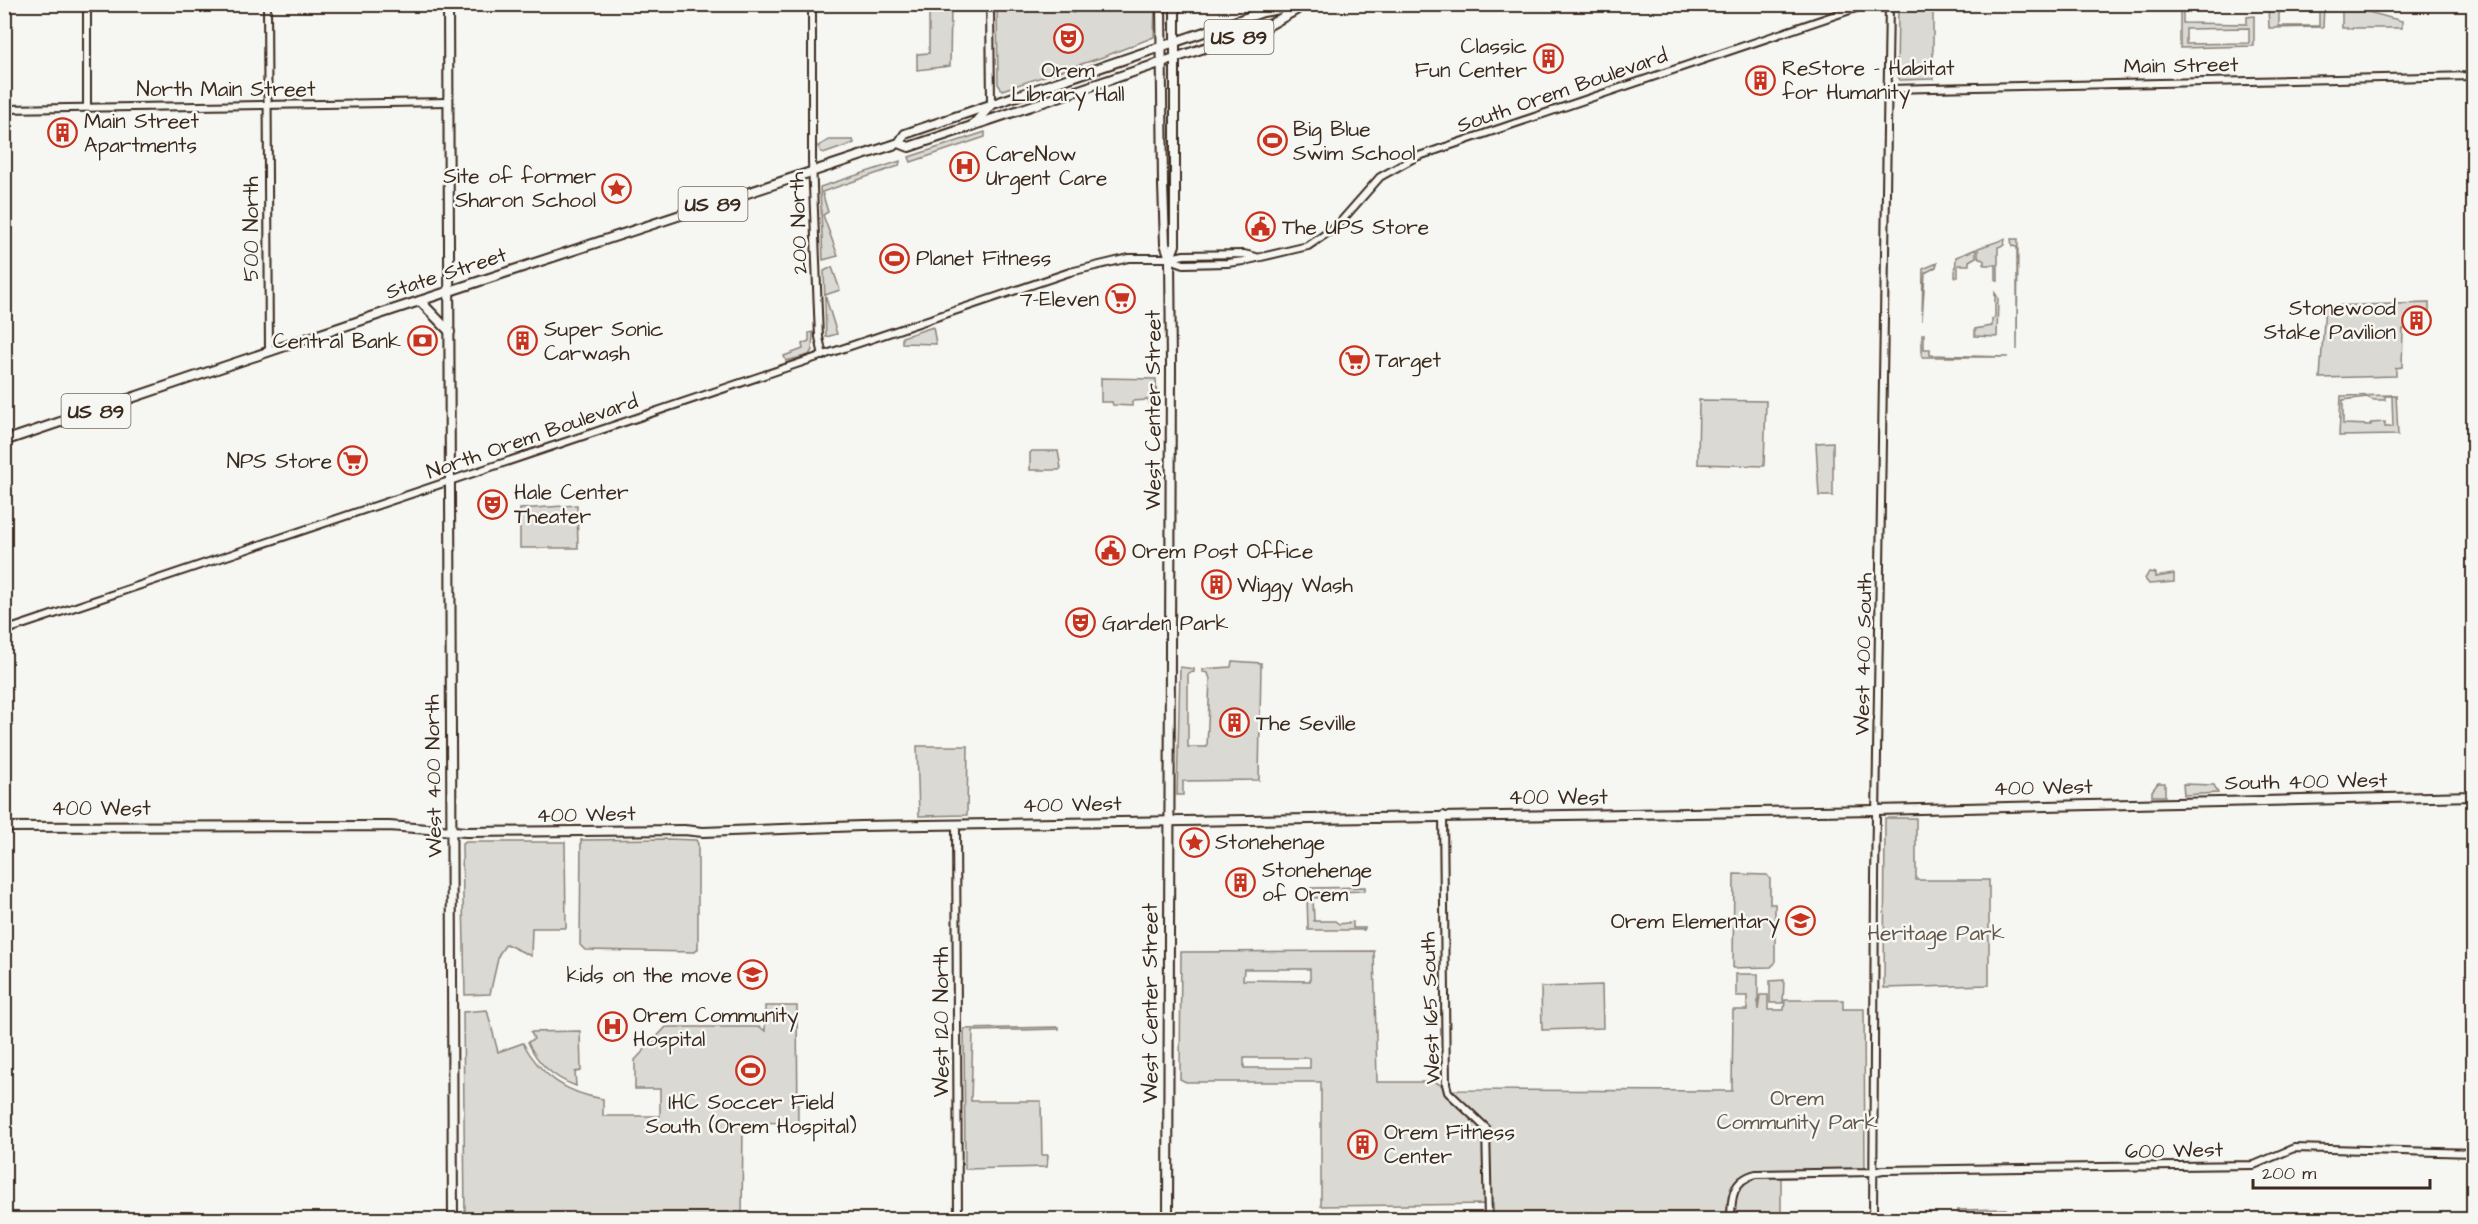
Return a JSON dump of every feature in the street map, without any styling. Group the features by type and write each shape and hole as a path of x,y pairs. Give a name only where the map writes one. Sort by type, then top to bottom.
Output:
{"main road":[{"path":"448,4 448,102"},
{"name":"West Center Street","path":"1161,4 1165,244 1170,258 1168,1220"},
{"name":"West Center Street","path":"1170,258 1175,245 1175,4"},
{"name":"State Street","path":"899,143 909,147 1161,64 1264,28 1309,4"},
{"name":"State Street","path":"4,441 899,143 905,134 1161,46 1263,12 1299,8"},
{"name":"West 400 North","path":"448,102 453,1220"},
{"path":"972,126 990,105"},
{"path":"420,301 450,332"},
{"name":"South 400 West","path":"2140,803 2474,796"},
{"name":"400 West","path":"4,827 367,826 466,832 684,830 703,832 956,824 1876,810 2140,803"}],"street":[{"path":"87,4 87,107"},
{"name":"500 North","path":"267,4 269,352"},
{"name":"200 North","path":"812,4 812,161 819,337 823,356"},
{"path":"990,4 990,105"},
{"name":"South Orem Boulevard","path":"1170,258 1184,264 1220,264 1244,261 1308,246 1326,235 1344,219 1372,184 1390,170 1416,157 1868,4"},
{"name":"West 400 South","path":"1873,1220 1876,810 1889,89 1888,4"},
{"name":"Main Street","path":"1889,89 2474,76"},
{"name":"North Main Street","path":"4,109 448,102"},
{"name":"North Orem Boulevard","path":"4,631 1070,272 1122,259 1170,258"},
{"name":"West 165 South","path":"1443,815 1446,1084 1448,1092 1486,1128 1488,1220"},
{"name":"West 120 North","path":"956,824 958,1220"},
{"name":"600 West","path":"1731,1220 1733,1193 1740,1182 1751,1175 1883,1170 2254,1165 2294,1148 2474,1153"}],"green space":[{"path":"1012,4 1058,5 1060,11 1067,9 1073,13 1080,8 1084,11 1084,7 1095,5 1098,9 1114,5 1155,5 1154,37 1103,57 1002,90 998,84 997,5 998,7"},
{"path":"929,5 951,5 950,66 917,70 917,54 929,53"},
{"path":"1898,5 1933,5 1933,79 1900,80 1897,75"},
{"path":"2180,5 2183,5 2183,23 2247,24 2247,17 2254,16 2254,46 2180,48","holes":["2249,28 2249,43 2186,44 2186,29"]},
{"path":"2268,5 2324,5 2323,27 2269,28","holes":["2319,11 2319,26 2279,26 2279,12"]},
{"path":"2342,5 2356,5 2357,9 2402,21 2402,28 2342,28"},
{"path":"985,132 985,137 911,162 909,157"},
{"path":"829,140 853,140 854,143 826,153 821,152 818,146"},
{"path":"900,161 899,166 822,192 828,212 823,215 838,256 823,260 820,187"},
{"path":"2005,239 2004,245 1998,247 1998,281 1996,281 1996,265 1984,265 1984,261 1978,257 1978,248"},
{"path":"2011,239 2018,239 2017,350 2017,247 2012,246"},
{"path":"1976,249 1976,257 1969,261 1969,265 1958,265 1958,277 1955,277 1956,257"},
{"path":"1937,263 1936,267 1925,273 1922,321 1923,269"},
{"path":"832,267 840,290 825,295 837,334 826,337 824,271"},
{"path":"1995,293 1998,298 1997,337 1975,336 1975,329 1992,326 1992,319 1995,317"},
{"path":"2429,303 2429,329 2403,329 2402,367 2396,368 2396,376 2320,378 2325,306"},
{"path":"933,327 936,344 902,343 902,337"},
{"path":"813,332 812,350 809,355 786,361 784,356 803,349 802,344 809,341 809,333"},
{"path":"1922,334 1924,334 1924,349 1930,349 1930,355 2008,357 1922,357"},
{"path":"1101,378 1156,379 1157,406 1153,407 1153,403 1149,403 1148,400 1132,401 1132,406 1101,402"},
{"path":"2396,395 2398,435 2339,436 2341,396","holes":["2385,396 2392,396 2393,427 2385,427 2385,422 2371,423 2371,425 2343,424 2343,400 2367,397 2373,400 2385,400"]},
{"path":"1699,400 1766,401 1764,466 1698,464"},
{"path":"1833,442 1833,496 1819,496 1816,443"},
{"path":"1032,451 1058,451 1061,468 1059,470 1030,470"},
{"path":"577,505 578,548 520,548 520,509"},
{"path":"2149,572 2155,573 2155,577 2174,574 2174,582 2149,584 2145,579"},
{"path":"1232,661 1261,663 1259,780 1183,781 1183,795 1177,795 1180,667 1194,669 1194,672 1188,673 1188,747 1207,747 1210,679 1208,673 1203,672 1203,669 1231,667"},
{"path":"917,746 968,746 967,815 919,816"},
{"path":"2158,783 2165,783 2165,796 2152,796 2152,791"},
{"path":"2183,784 2214,785 2218,793 2184,795"},
{"name":"Heritage Park","path":"1885,818 1916,818 1916,880 1989,880 1989,985 1884,988"},
{"path":"581,840 696,840 698,844 698,949 695,952 585,950 580,945"},
{"path":"466,842 565,842 566,928 532,928 531,956 506,944 499,954 490,994 465,995 462,844"},
{"path":"1734,874 1767,875 1770,879 1770,904 1775,904 1775,963 1771,967 1733,968"},
{"path":"1365,887 1365,891 1332,892 1331,897 1313,898 1314,921 1335,921 1339,924 1353,922 1353,928 1365,928 1364,930 1308,930 1307,895 1311,888"},
{"name":"Orem Community Park","path":"1374,951 1377,1082 1435,1082 1451,1090 1732,1091 1733,1010 1747,1010 1747,996 1736,996 1736,974 1758,974 1758,1010 1760,995 1768,995 1768,1010 1784,1010 1785,1000 1843,1000 1843,1009 1864,1009 1865,1176 1781,1178 1781,1219 1494,1220 1493,1204 1321,1206 1321,1082 1186,1082 1180,1079 1181,952","holes":["1244,969 1310,969 1310,981 1243,980","1244,1058 1310,1058 1310,1068 1244,1068"]},
{"path":"1784,980 1783,1003 1770,1003 1770,981"},
{"path":"1602,985 1603,1028 1542,1030 1541,987"},
{"path":"765,1006 797,1006 798,1123 743,1122 742,1219 599,1220 598,1215 465,1217 463,1012 487,1010 498,1052 523,1043 538,1065 556,1081 577,1092 603,1099 603,1116 660,1116 660,1089 635,1089 635,1060 666,1027 760,1027 765,1031"},
{"path":"1059,1027 1059,1029 973,1031 971,1101 1041,1101 1042,1155 1048,1155 1047,1167 965,1169 964,1029"},
{"path":"580,1031 581,1071 575,1072 576,1086 560,1079 547,1069 536,1057 528,1042 534,1039 531,1032"},
{"path":"2006,1209 2006,1219 1958,1219 1958,1210"}],"place":[{"name":"Orem Library Hall","path":"1068,39"},
{"name":"Classic Fun Center","path":"1548,58"},
{"name":"ReStore - Habitat for Humanity","path":"1761,80"},
{"name":"Main Street Apartments","path":"63,133"},
{"name":"Big Blue Swim School","path":"1272,141"},
{"name":"CareNow Urgent Care","path":"965,166"},
{"name":"Site of former Sharon School","path":"617,188"},
{"name":"The UPS Store","path":"1261,227"},
{"name":"Planet Fitness","path":"895,258"},
{"name":"7-Eleven","path":"1120,299"},
{"name":"Stonewood Stake Pavilion","path":"2417,320"},
{"name":"Central Bank","path":"422,341"},
{"name":"Super Sonic Carwash","path":"523,341"},
{"name":"Target","path":"1354,360"},
{"name":"NPS Store","path":"353,461"},
{"name":"Hale Center Theater","path":"493,504"},
{"name":"Orem Post Office","path":"1111,551"},
{"name":"Wiggy Wash","path":"1216,585"},
{"name":"Garden Park","path":"1081,623"},
{"name":"The Seville","path":"1235,723"},
{"name":"Stonehenge","path":"1194,842"},
{"name":"Stonehenge of Orem","path":"1241,882"},
{"name":"Orem Elementary","path":"1801,921"},
{"name":"kids on the move","path":"753,975"},
{"name":"Orem Community Hospital","path":"612,1027"},
{"name":"IHC Soccer Field South (Orem Hospital)","path":"751,1071"},
{"name":"Orem Fitness Center","path":"1363,1144"}]}
